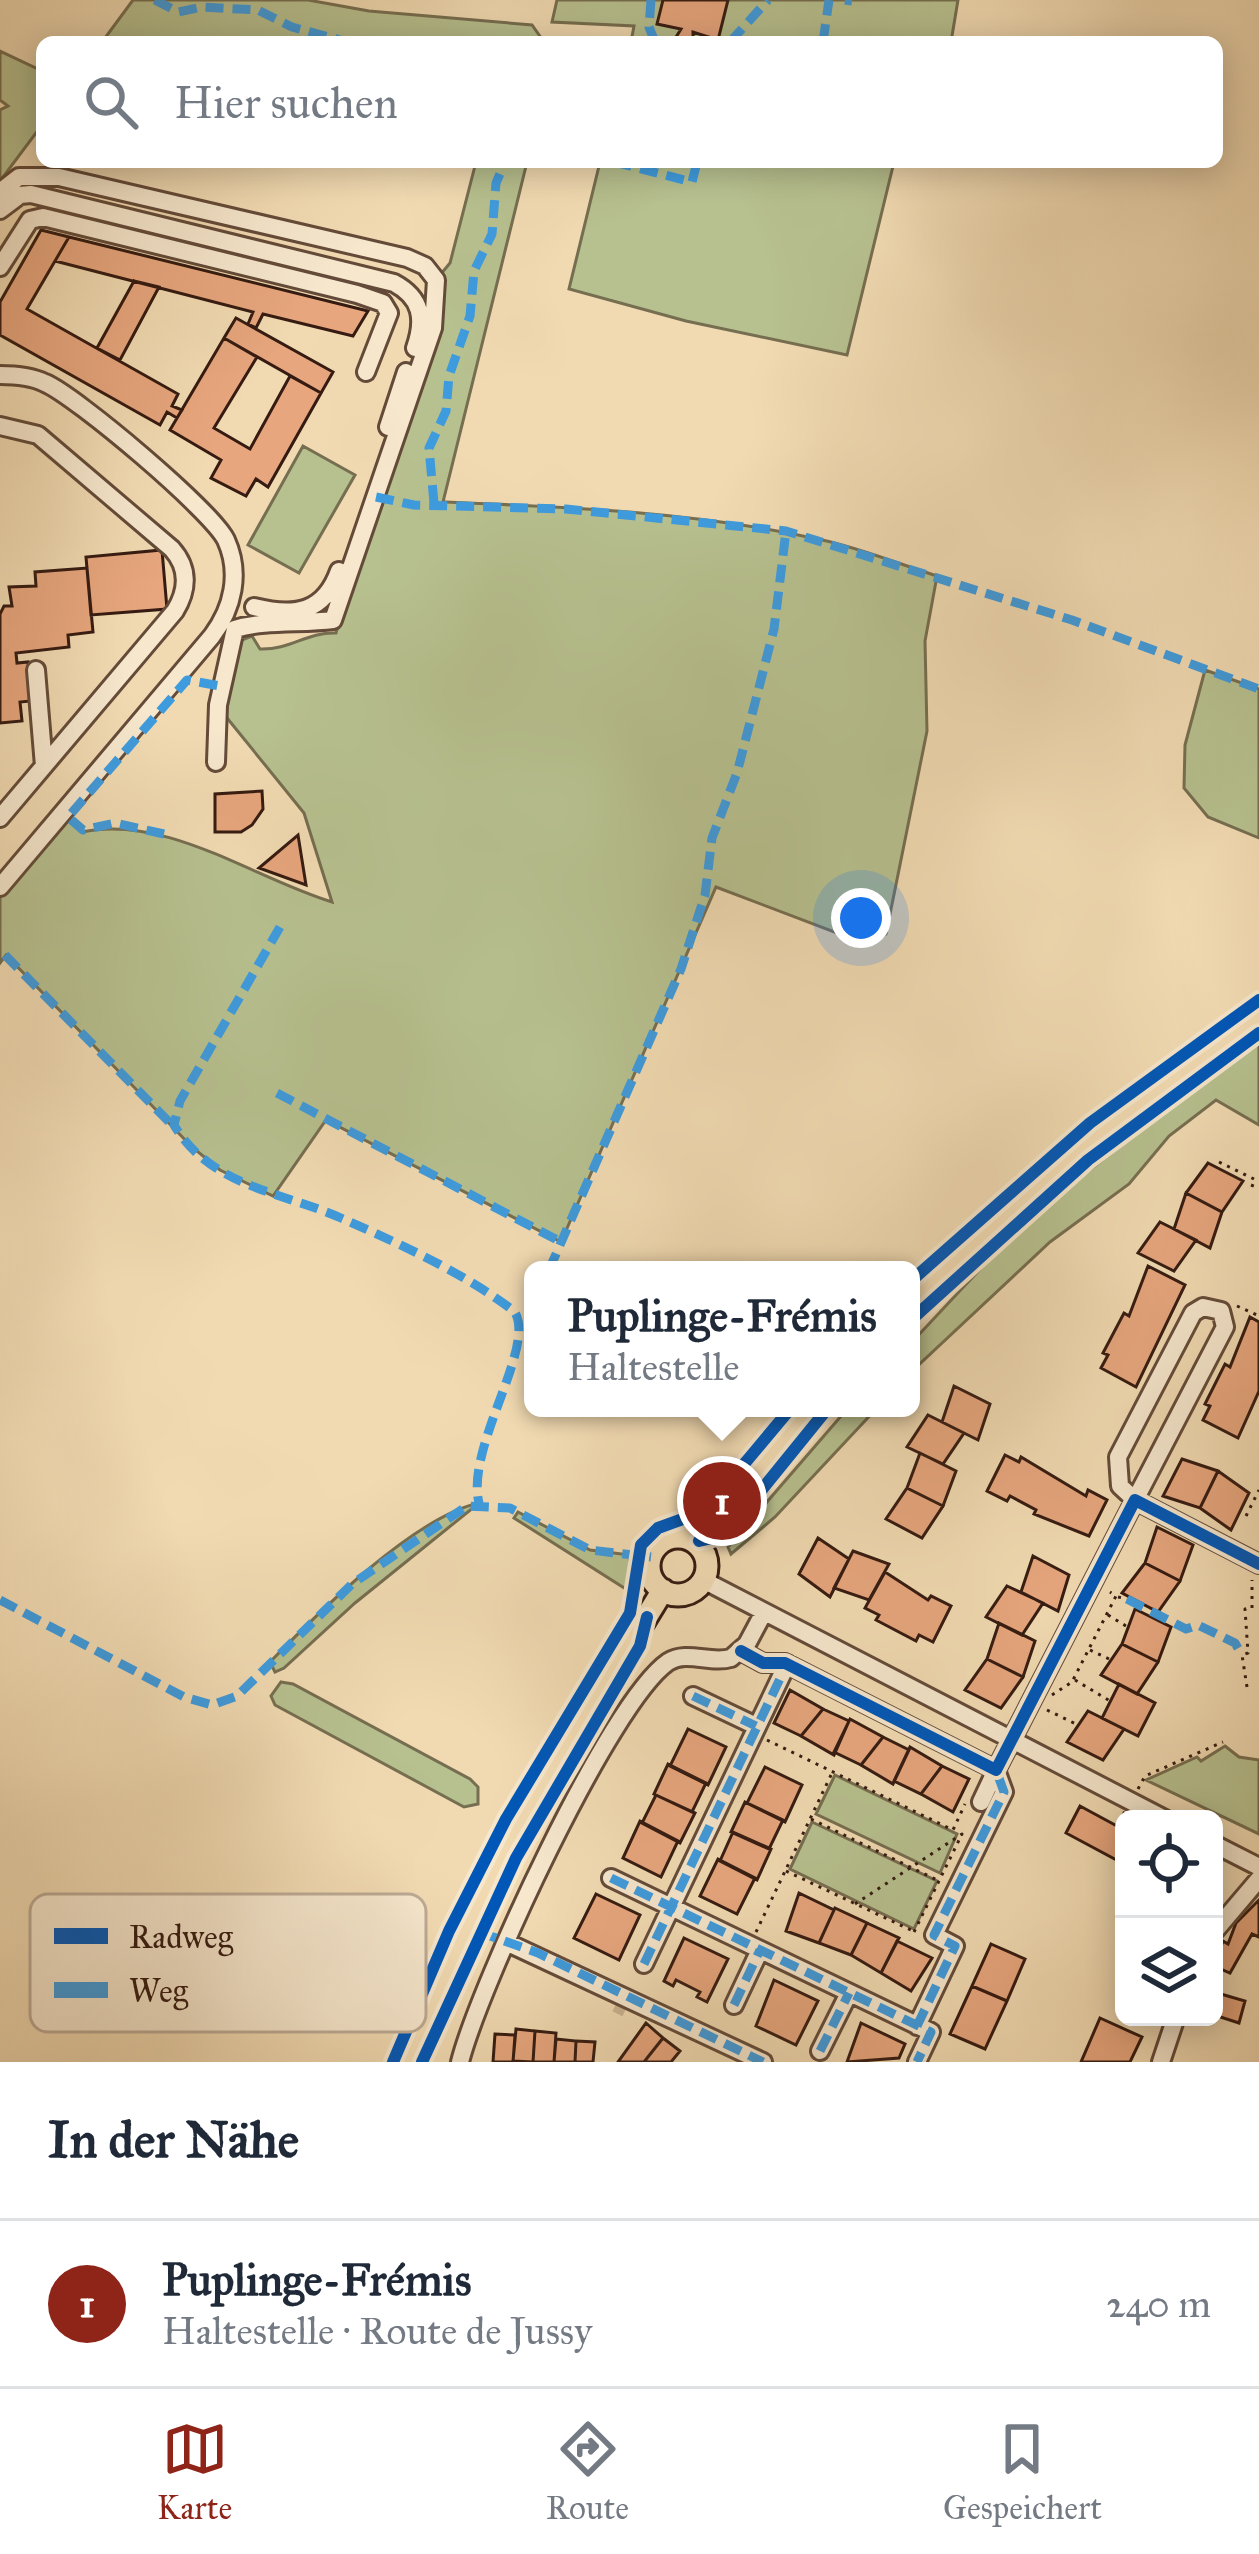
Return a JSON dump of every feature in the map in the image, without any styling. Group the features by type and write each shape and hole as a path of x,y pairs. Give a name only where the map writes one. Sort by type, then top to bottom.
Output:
{"main road":[{"path":"920,1292 1081,1148 1259,1017"},
{"path":"697,1543 802,1417"},
{"path":"676,1537 697,1543 707,1562 703,1580 686,1593 663,1590 650,1570 656,1547 676,1537"},
{"path":"426,2022 517,1828 663,1590"},
{"path":"407,2062 421,2032"}],"street":[{"path":"0,192 19,177 59,177 407,258 425,266 436,280 433,328 333,620 279,626 257,622 235,629 218,705 216,762"},
{"path":"0,210 20,195 31,194 394,283 416,301 421,330 332,590 306,611 254,608"},
{"path":"0,268 30,220 44,217 357,294 383,303 389,313 366,372"},
{"path":"0,375 32,378 64,393 204,512 226,542 233,581 228,609 212,636 0,887"},
{"path":"0,426 38,435 172,549 186,586 175,611 0,818"},
{"path":"36,670 44,766"},
{"path":"980,1802 990,1767 1010,1739 1092,1583 1135,1500 1224,1330 1225,1318 1217,1309 1203,1307 1193,1313 1118,1457 1120,1486 1135,1500 1256,1562"},
{"path":"703,1580 1147,1810"},
{"path":"460,2062 508,1943 588,1779 652,1681 675,1659 721,1661 741,1651 763,1614"},
{"path":"741,1651 763,1663 787,1664 990,1767 1004,1792 934,1935 955,1946 916,2026"},
{"path":"644,1964 787,1664"},
{"path":"693,1696 754,1729"},
{"path":"1223,1849 1259,1867"},
{"path":"610,1878 931,2032 917,2062"},
{"path":"1223,1921 1259,1879"},
{"path":"508,1943 763,2062"},
{"path":"734,2005 755,1947"},
{"path":"820,2051 849,1993"},
{"path":"1161,2062 1173,2026"}],"path":[{"path":"1219,1162 1259,1188"},
{"path":"1246,1516 1259,1490"},
{"path":"1247,1687 1242,1655 1248,1653 1245,1609 1252,1609 1256,1562"},
{"path":"1092,1583 1127,1599"},
{"path":"1076,1724 1040,1707 1073,1679 1116,1596"},
{"path":"1107,1614 1126,1626"},
{"path":"1088,1650 1109,1660"},
{"path":"1073,1679 1110,1701"},
{"path":"754,1729 962,1834"},
{"path":"1122,1797 1127,1787 1137,1792 1144,1776 1223,1742"},
{"path":"953,1829 990,1767"},
{"path":"755,1947 785,1870 833,1772"},
{"path":"809,1819 939,1881"},
{"path":"855,1904 962,1834"},
{"path":"785,1870 914,1932 962,1834"}],"green space":[{"path":"133,0 308,0 369,11 532,25 540,36 106,36"},
{"path":"557,0 958,0 952,36 632,36 634,26 552,22"},
{"path":"0,51 36,68 36,133 0,181 0,110 8,106 0,100"},
{"path":"474,168 526,168 443,502 729,523 836,543 937,576 925,641 927,731 886,934 871,942 858,941 716,887 561,1242 326,1120 273,1196 220,1170 192,1147 6,955 0,963 0,895 65,817 82,832 114,829 177,840 332,902 304,813 223,713 239,641 252,636 260,649 271,649 336,633 436,280 450,263"},
{"path":"599,168 893,168 847,355 686,321 569,289"},
{"path":"303,446 355,475 299,573 248,545"},
{"path":"1205,670 1259,689 1259,838 1208,817 1184,788 1185,745"},
{"path":"1259,1038 1259,1125 1216,1100 1169,1136 1129,1184 1050,1242 920,1364 920,1333 1029,1217"},
{"path":"840,1417 869,1417 775,1517 731,1554 728,1547"},
{"path":"479,1503 275,1672 270,1662 368,1570 426,1527"},
{"path":"518,1512 590,1550 630,1555 629,1591 514,1518"},
{"path":"281,1682 293,1684 470,1779 478,1787 478,1804 464,1807 275,1705 271,1696"},
{"path":"1225,1746 1239,1757 1259,1760 1259,1834 1223,1817 1223,1810 1209,1810 1146,1780 1197,1757 1201,1761"},
{"path":"835,1775 957,1834 940,1873 816,1814"},
{"path":"812,1822 937,1881 914,1929 790,1869"}],"building":[{"path":"663,0 728,0 719,36 693,32 693,36 677,36 681,29 657,24"},
{"path":"41,230 69,237 27,309 178,394 172,406 182,410 177,418 167,412 160,425 0,335 0,302"},
{"path":"69,237 368,311 353,336 263,314 256,328 248,324 253,312 55,261"},
{"path":"134,281 159,287 120,360 97,348"},
{"path":"236,318 333,372 321,393 224,338"},
{"path":"224,338 257,357 214,428 250,449 290,376 321,393 268,487 256,479 246,496 211,478 221,460 170,430"},
{"path":"162,550 167,609 91,615 86,557"},
{"path":"87,568 93,632 68,635 69,647 16,653 17,663 28,662 31,701 20,702 22,721 0,723 0,614 4,606 12,606 9,587 36,586 35,572"},
{"path":"262,791 263,809 252,825 241,832 215,832 215,794"},
{"path":"298,835 306,885 259,868"},
{"path":"1208,1163 1243,1181 1222,1212 1186,1193"},
{"path":"1186,1193 1222,1212 1210,1248 1174,1229"},
{"path":"1160,1222 1196,1240 1174,1271 1138,1253"},
{"path":"1148,1266 1185,1285 1136,1387 1101,1368 1108,1355 1103,1353 1124,1313 1129,1316"},
{"path":"1250,1317 1259,1322 1259,1391 1238,1438 1203,1420 1210,1406 1205,1404 1225,1364 1230,1367"},
{"path":"954,1386 990,1404 978,1440 942,1422"},
{"path":"928,1415 964,1433 943,1464 907,1447"},
{"path":"920,1453 956,1471 943,1506 907,1488"},
{"path":"1005,1455 1019,1462 1021,1457 1086,1496 1088,1490 1107,1500 1089,1536 1034,1514 1036,1510 1010,1496 1007,1501 987,1491"},
{"path":"1182,1459 1218,1471 1200,1508 1163,1496"},
{"path":"1218,1471 1249,1493 1231,1530 1200,1508"},
{"path":"907,1488 943,1506 922,1538 886,1519"},
{"path":"1157,1527 1193,1545 1180,1581 1145,1563"},
{"path":"818,1538 849,1559 830,1597 799,1574"},
{"path":"853,1551 889,1564 869,1600 834,1588"},
{"path":"1033,1556 1069,1575 1058,1611 1021,1592"},
{"path":"1145,1563 1180,1581 1158,1612 1122,1593"},
{"path":"885,1572 928,1600 931,1596 951,1606 933,1642 919,1635 916,1641 876,1620 879,1615 865,1608"},
{"path":"1007,1586 1043,1603 1022,1635 986,1617"},
{"path":"1135,1609 1171,1627 1158,1662 1122,1644"},
{"path":"999,1623 1035,1641 1023,1677 987,1659"},
{"path":"1122,1644 1158,1662 1137,1694 1101,1675"},
{"path":"987,1659 1023,1677 1001,1708 965,1690"},
{"path":"1119,1684 1155,1703 1138,1736 1102,1718"},
{"path":"790,1690 823,1709 801,1736 774,1723"},
{"path":"823,1709 849,1721 834,1755 801,1736"},
{"path":"1088,1711 1124,1729 1103,1760 1067,1742"},
{"path":"850,1719 883,1737 861,1765 834,1752"},
{"path":"688,1729 726,1747 708,1785 670,1766"},
{"path":"883,1737 909,1750 893,1784 861,1765"},
{"path":"910,1747 942,1766 921,1794 894,1781"},
{"path":"668,1764 706,1783 692,1812 654,1794"},
{"path":"942,1766 969,1779 953,1812 921,1794"},
{"path":"765,1767 802,1785 785,1822 747,1803"},
{"path":"656,1795 695,1813 680,1843 642,1823"},
{"path":"745,1802 783,1820 769,1849 731,1832"},
{"path":"1080,1806 1115,1825 1115,1859 1066,1833"},
{"path":"640,1821 678,1841 661,1877 623,1858"},
{"path":"733,1832 771,1849 757,1880 720,1861"},
{"path":"718,1859 755,1878 737,1914 700,1896"},
{"path":"799,1893 834,1910 819,1943 786,1931"},
{"path":"596,1894 640,1915 619,1960 574,1938"},
{"path":"1259,1900 1259,1937 1252,1934 1230,1973 1223,1970 1223,1941 1228,1944 1236,1923"},
{"path":"835,1908 867,1923 851,1955 819,1943"},
{"path":"867,1923 899,1938 881,1973 851,1955"},
{"path":"684,1938 728,1959 707,2002 697,1997 700,1992 676,1980 673,1986 664,1981"},
{"path":"897,1941 932,1958 911,1991 881,1973"},
{"path":"991,1944 1025,1959 1007,2001 972,1986"},
{"path":"774,1980 818,2001 796,2045 756,2026"},
{"path":"972,1986 1007,2001 985,2049 950,2034"},
{"path":"1223,1995 1245,2001 1239,2023 1223,2018"},
{"path":"1100,2018 1142,2037 1130,2062 1081,2062"},
{"path":"646,2023 663,2038 644,2062 618,2062"},
{"path":"861,2023 905,2044 899,2058 847,2062"},
{"path":"516,2029 535,2031 533,2062 513,2061"},
{"path":"535,2031 556,2033 554,2062 533,2062"},
{"path":"495,2034 515,2035 513,2062 493,2062"},
{"path":"663,2038 680,2051 671,2062 644,2062"},
{"path":"556,2039 576,2041 575,2062 554,2062"},
{"path":"576,2041 595,2042 593,2062 575,2062"}],"tunnel":[{"path":"616,2004 626,2009"}],"marked path":[{"path":"155,0 178,12 202,7 258,10 325,36"},
{"path":"651,0 653,36"},
{"path":"735,36 768,0"},
{"path":"824,36 829,0"},
{"path":"845,0 852,1"},
{"path":"434,503 429,448 446,411 449,376 470,316 474,271 492,234 496,183 502,168"},
{"path":"637,168 692,182 696,168"},
{"path":"376,497 414,505 566,509 786,531 1072,620 1259,689"},
{"path":"553,1261 681,969 705,895 712,838 737,773 774,629 786,531"},
{"path":"164,834 115,823 83,830 68,817 187,680 220,686"},
{"path":"280,927 180,1101 174,1125 189,1146 228,1175 408,1248 514,1311 519,1327 517,1347 482,1454 479,1503"},
{"path":"5,955 175,1128"},
{"path":"277,1093 561,1242"},
{"path":"0,1600 184,1697 212,1705 237,1696 352,1584 467,1506 510,1508 590,1550 651,1557"},
{"path":"1127,1599 1186,1629 1198,1625 1235,1643 1242,1655"},
{"path":"644,1964 787,1664"},
{"path":"693,1696 756,1726"},
{"path":"917,2026 955,1946 934,1935 1004,1792 996,1770"},
{"path":"611,1878 931,2032 917,2062"},
{"path":"479,1932 538,1953 763,2062"},
{"path":"734,2005 760,1950"},
{"path":"820,2051 849,1993"}],"cycle path":[{"path":"920,1273 1090,1123 1259,1000"},
{"path":"920,1312 1088,1160 1259,1033"},
{"path":"426,1985 506,1819 630,1613 641,1545 658,1528 694,1515 714,1500 783,1417"},
{"path":"699,1541 725,1535 821,1417"},
{"path":"741,1651 763,1663 785,1663 996,1770 1135,1500 1259,1564"},
{"path":"422,2062 516,1858 640,1646 647,1617"},
{"path":"393,2062 406,2032"}],"place":[{"name":"Puplinge-Frémis","path":"722,1501"}]}
